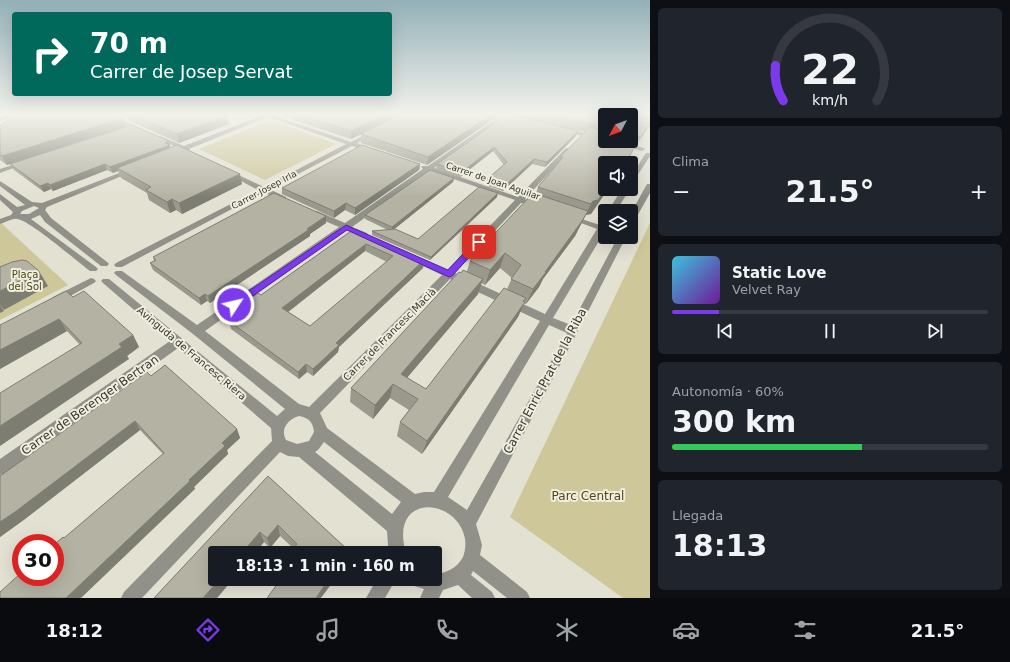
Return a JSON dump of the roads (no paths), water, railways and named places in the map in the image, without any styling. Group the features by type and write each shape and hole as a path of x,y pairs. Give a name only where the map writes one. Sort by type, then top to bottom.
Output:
{"street":[{"path":"166,142 198,156"},
{"path":"170,155 201,142"},
{"path":"345,142 374,151"},
{"name":"Carrer Josep Irla","path":"106,281 112,279 119,269 355,142"},
{"path":"197,331 346,227 423,167 462,142"},
{"name":"Carrer de Francesc Macià","path":"312,413 449,274 519,199 575,142"},
{"path":"638,170 649,154 645,147"},
{"path":"0,171 30,162"},
{"path":"18,214 30,216 42,208 140,166"},
{"name":"Carrer de Joan Aguilar","path":"423,167 534,204"},
{"path":"224,170 291,203"},
{"path":"0,183 29,204 38,204 42,208 48,220 104,264"},
{"path":"638,207 650,186"},
{"path":"0,196 18,214 36,225 93,269"},
{"path":"0,222 18,214 29,204"},
{"path":"305,209 374,240"},
{"path":"564,215 598,225"},
{"path":"437,501 546,319 598,237"},
{"name":"Carrer Enric Prat de la Riba","path":"467,525 573,331 618,244"},
{"path":"401,252 573,331"},
{"path":"91,281 89,274 93,269 104,264 111,263 119,269"},
{"name":"Avinguda de Francesc Riera","path":"119,269 296,410"},
{"path":"49,302 91,281 106,281"},
{"name":"Avinguda de Francesc Riera","path":"106,281 179,341 277,426"},
{"name":"Carrer de Berenger Bertran","path":"0,468 179,341"},
{"path":"302,451 311,447 317,442 321,432 320,423 312,413 306,410 296,410 286,414 277,426 280,442 289,449 302,451 395,527"},
{"path":"321,432 413,502"},
{"path":"130,598 280,442"},
{"path":"395,546 396,521 401,512 413,502 424,499 437,501 450,507 458,513 467,525 474,540 474,561 471,570 464,580 454,586 442,588 432,592"},
{"path":"474,561 521,598"},
{"path":"464,580 486,598"},
{"path":"375,598 383,586"}],"park label":[{"name":"Plaça del Sol","path":"25,280"},
{"name":"Parc Central","path":"588,496"}]}
